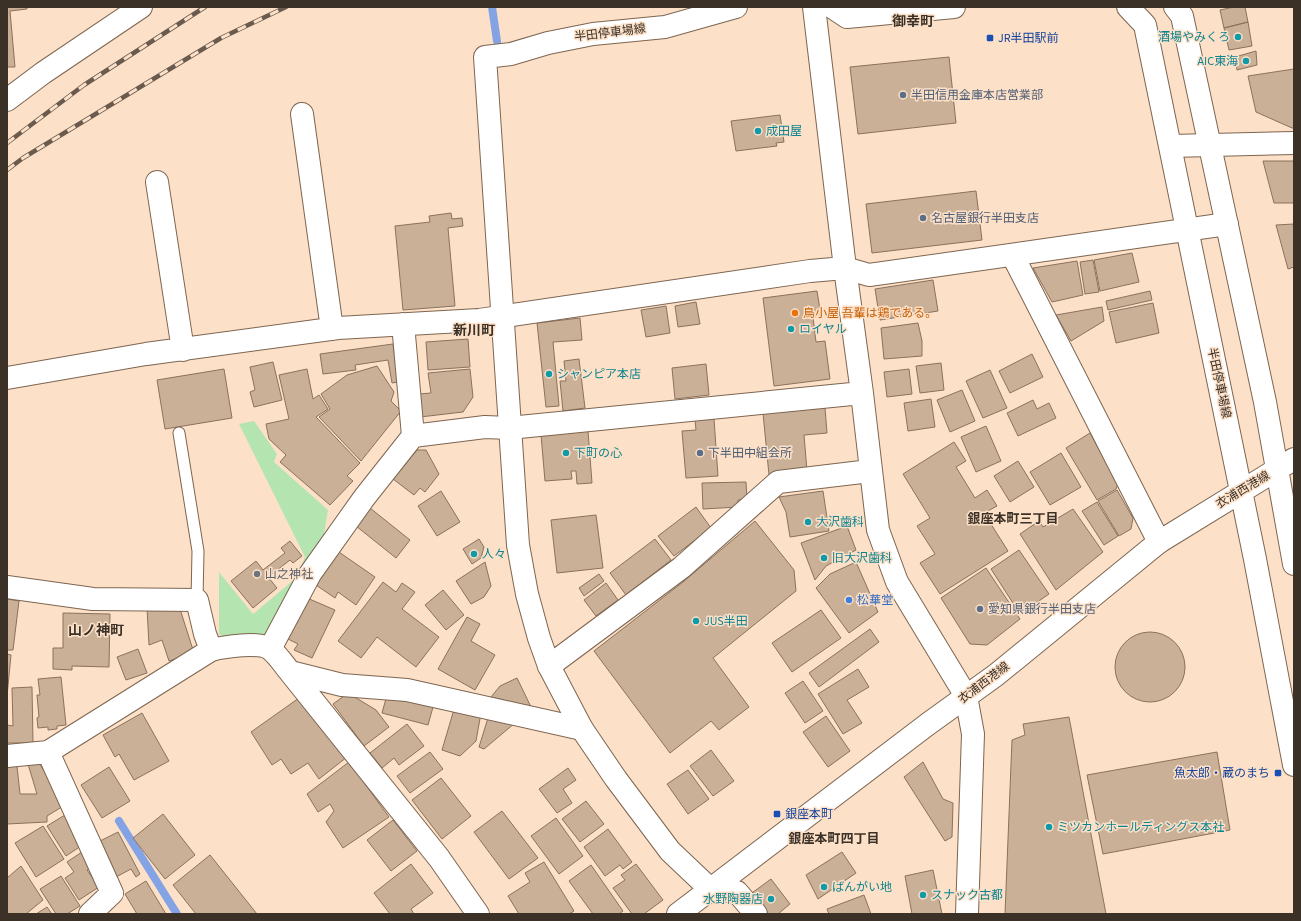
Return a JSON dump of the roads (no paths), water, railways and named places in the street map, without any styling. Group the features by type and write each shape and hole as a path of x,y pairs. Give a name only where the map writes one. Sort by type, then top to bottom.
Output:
{"street":[{"path":"7,100 43,73 141,7"},
{"name":"半田停車場線","path":"502,316 485,57 511,54 548,43 593,34 665,27 736,7"},
{"path":"814,7 878,530 897,582 966,696 973,734 967,914"},
{"path":"832,7 847,17 954,7"},
{"name":"半田停車場線","path":"1128,7 1145,25 1256,559 1294,765"},
{"path":"1175,7 1182,16 1227,224 1286,465 1294,564"},
{"path":"302,114 332,329"},
{"path":"1171,146 1294,143"},
{"path":"157,182 183,350"},
{"path":"7,378 146,354 332,329 479,320 810,271 846,268 869,276 1227,224"},
{"path":"1013,256 1158,542"},
{"path":"502,316 518,545 527,594 539,638 549,666 582,729 616,779 670,851 710,889 737,892 756,914"},
{"path":"270,649 310,574 364,498 413,436 403,324"},
{"path":"413,436 485,427 509,428 862,393"},
{"name":"衣浦西港線","path":"678,914 1002,670 1158,542 1286,465"},
{"path":"549,666 681,568 778,482 870,471"},
{"path":"7,587 93,599 197,600 205,634 211,650"},
{"path":"7,756 48,752 211,650 224,647 264,645 270,649 290,672 439,858 478,914"},
{"path":"290,672 342,685 407,690 582,729"},
{"path":"48,752 112,893 90,914"}],"lane":[{"path":"179,433 198,551 197,600"}],"waterway":[{"path":"492,7 497,41"},
{"path":"119,821 177,914"}],"railway":[{"path":"7,143 84,85 205,7"},
{"path":"7,170 23,158 221,38 286,7"}],"place":[{"name":"酒場やみくろ","path":"1238,37"},
{"name":"JR半田駅前","path":"990,38"},
{"name":"AIC東海","path":"1246,61"},
{"name":"半田信用金庫本店営業部","path":"903,95"},
{"name":"成田屋","path":"758,131"},
{"name":"名古屋銀行半田支店","path":"923,218"},
{"name":"鳥小屋 吾輩は鶏である。","path":"795,313"},
{"name":"ロイヤル","path":"791,329"},
{"name":"シャンピア本店","path":"549,374"},
{"name":"下町の心","path":"566,453"},
{"name":"下半田中組会所","path":"700,453"},
{"name":"大沢歯科","path":"808,522"},
{"name":"人々","path":"474,554"},
{"name":"旧大沢歯科","path":"824,558"},
{"name":"山之神社","path":"257,574"},
{"name":"松華堂","path":"849,600"},
{"name":"愛知県銀行半田支店","path":"980,609"},
{"name":"JUS半田","path":"696,621"},
{"name":"魚太郎・蔵のまち","path":"1278,773"},
{"name":"銀座本町","path":"777,814"},
{"name":"ミツカンホールディングス本社","path":"1049,827"},
{"name":"ばんがい地","path":"824,887"},
{"name":"スナック古都","path":"923,895"},
{"name":"水野陶器店","path":"771,899"}],"district":[{"name":"御幸町","path":"913,22"},
{"name":"新川町","path":"474,331"},
{"name":"銀座本町三丁目","path":"1013,519"},
{"name":"山ノ神町","path":"96,631"},
{"name":"銀座本町四丁目","path":"834,839"}]}
